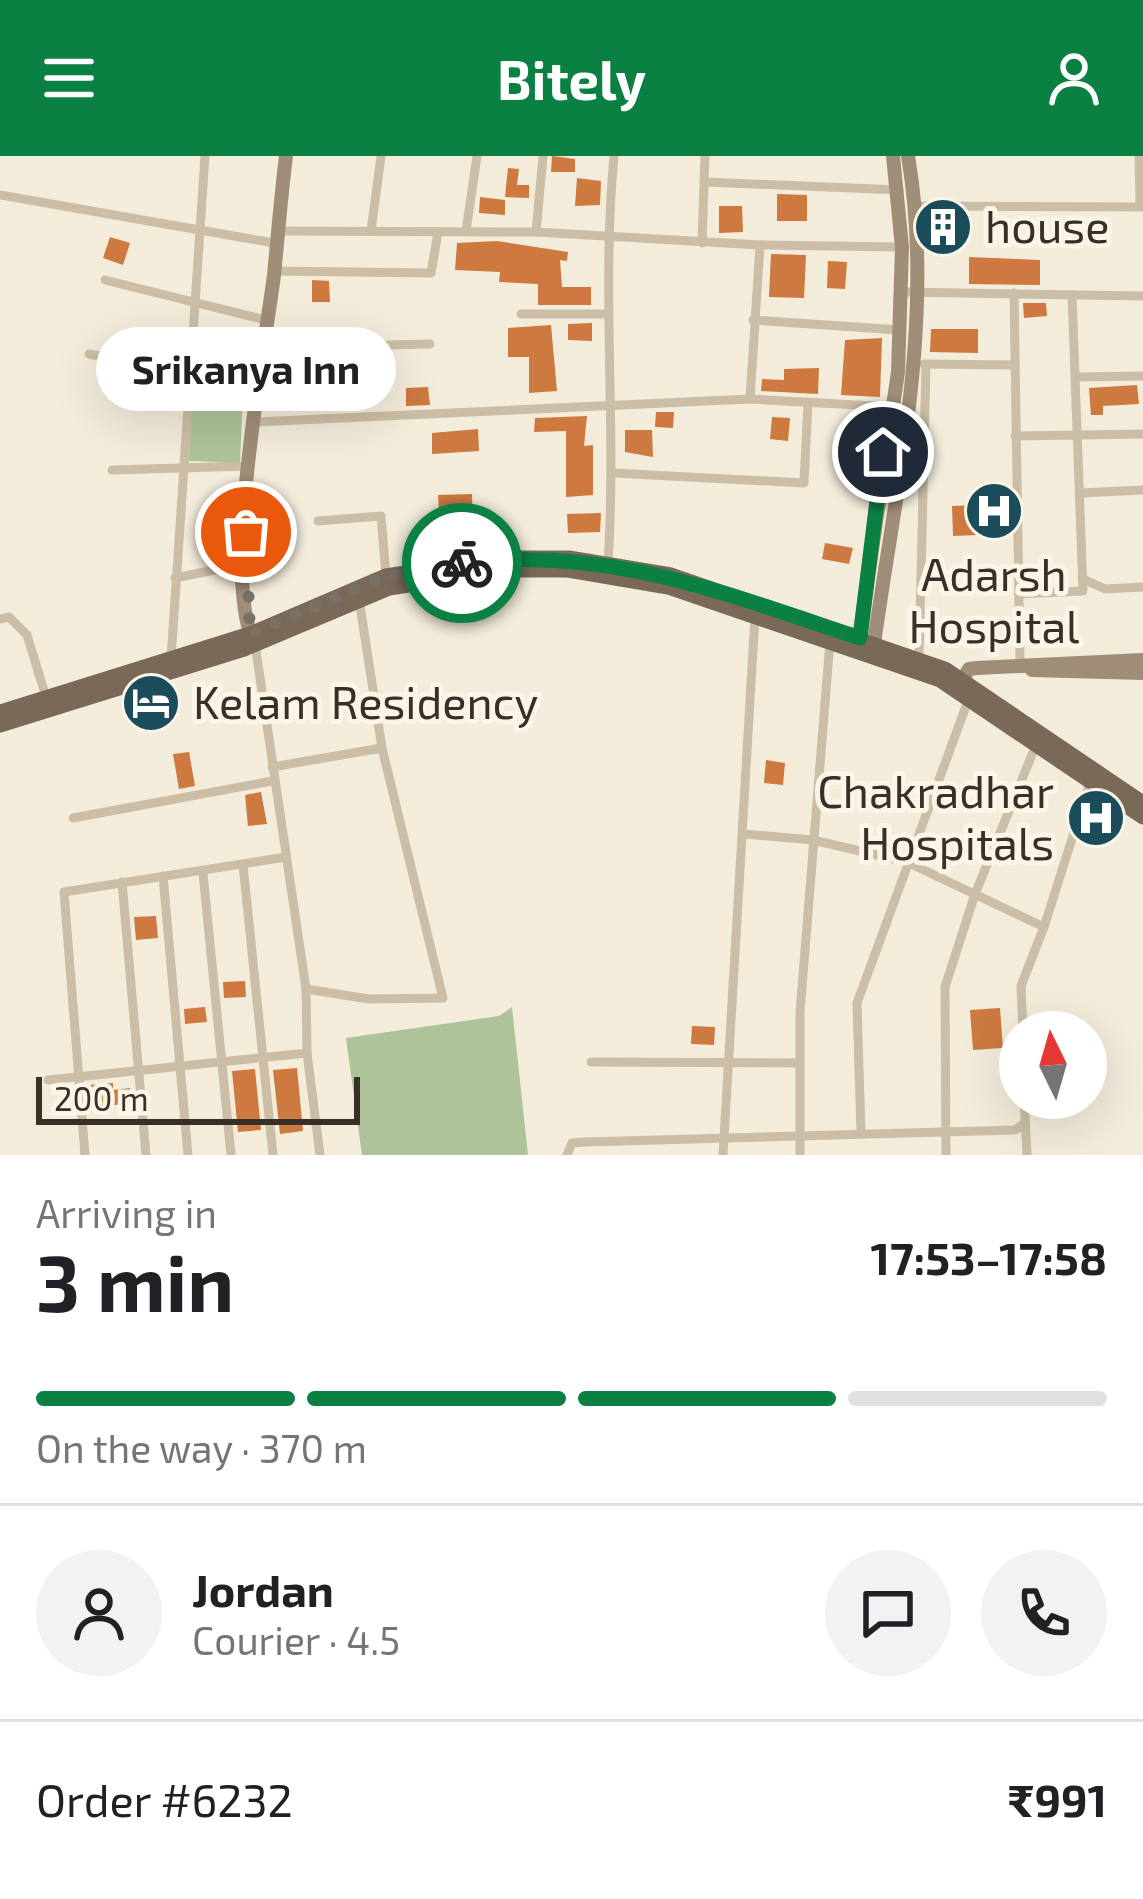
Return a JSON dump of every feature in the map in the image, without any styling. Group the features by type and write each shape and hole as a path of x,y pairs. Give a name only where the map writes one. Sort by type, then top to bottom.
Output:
{"main road":[{"path":"0,712 252,639 386,576 504,558 608,562 671,575 866,647 963,689 1143,817"},
{"path":"0,724 359,598 449,576 568,570 668,587 830,641 919,660 1143,802"}],"street":[{"path":"171,661 205,156"},
{"path":"286,156 257,388 244,564 272,781 306,989 307,1053 320,1155"},
{"path":"371,231 381,156"},
{"path":"466,232 477,156"},
{"path":"536,232 543,156"},
{"path":"608,562 615,402 606,314 607,236 614,156"},
{"path":"703,243 705,156"},
{"path":"892,156 920,364 919,660"},
{"path":"866,647 899,330 917,206 908,156"},
{"path":"917,206 1141,206 1139,156"},
{"path":"705,182 899,190"},
{"path":"0,195 275,237 371,231 536,232 703,243 902,247"},
{"path":"274,272 431,273 439,232"},
{"path":"751,399 760,245"},
{"path":"105,280 266,320"},
{"path":"908,292 1143,296"},
{"path":"1014,293 1020,663"},
{"path":"1018,594 1083,591 1072,295"},
{"path":"521,314 606,314"},
{"path":"753,320 899,330"},
{"path":"262,348 430,344"},
{"path":"89,353 257,388"},
{"path":"920,364 1014,365"},
{"path":"866,647 920,364"},
{"path":"1076,377 1143,376"},
{"path":"255,422 434,417 615,402 751,399 893,407"},
{"path":"614,473 804,483 808,402"},
{"path":"1015,436 1143,434"},
{"path":"112,470 249,466"},
{"path":"1080,493 1143,490"},
{"path":"318,521 381,517 386,576"},
{"path":"175,578 244,564"},
{"path":"1083,579 1105,589 1143,587"},
{"path":"306,989 369,1000 443,998 382,748 359,598"},
{"path":"723,1155 755,616"},
{"path":"0,619 9,617 27,635 46,698"},
{"path":"800,1155 798,1063 830,641"},
{"path":"861,1132 857,1003 969,670 1020,663 1143,661"},
{"path":"991,666 1066,674 1143,673"},
{"path":"946,1155 945,987 975,894 1037,742"},
{"path":"272,767 382,748"},
{"path":"73,818 272,781"},
{"path":"1023,1011 1022,986 1090,782"},
{"path":"744,834 813,840 908,862 1044,928"},
{"path":"86,1155 64,892 286,857"},
{"path":"243,865 273,1155"},
{"path":"203,873 231,1155"},
{"path":"163,876 188,1155"},
{"path":"122,882 146,1155"},
{"path":"48,1080 307,1053"},
{"path":"591,1061 798,1063"},
{"path":"1025,1119 1027,1155"},
{"path":"567,1155 572,1143 1015,1130 1025,1124"},
{"path":"634,1140 634,1155"}],"green space":[{"path":"192,391 243,394 240,463 189,461"},
{"path":"512,1007 528,1155 362,1155 346,1038 499,1016"}],"building":[{"path":"552,156 575,159 575,172 551,172"},
{"path":"508,168 519,169 517,185 529,185 529,198 505,197"},
{"path":"577,178 601,181 600,205 575,206"},
{"path":"777,194 807,195 807,221 777,221"},
{"path":"480,197 505,200 505,215 479,213"},
{"path":"719,206 742,206 743,232 719,233"},
{"name":"house","path":"961,216 961,236 927,236 927,217"},
{"path":"110,237 130,243 123,265 103,258"},
{"path":"497,241 568,252 567,261 560,260 562,287 591,287 591,305 538,305 538,284 499,282 500,272 455,270 457,243"},
{"path":"771,254 806,255 804,298 769,297"},
{"path":"969,257 1040,260 1040,285 969,284"},
{"path":"828,261 847,262 845,289 827,288"},
{"path":"312,280 329,281 330,302 312,302"},
{"path":"1023,303 1046,303 1047,316 1024,318"},
{"path":"592,323 592,341 568,340 568,324"},
{"path":"551,325 557,391 529,393 529,357 508,357 508,328"},
{"path":"931,329 978,329 978,353 930,352"},
{"path":"882,338 880,397 841,395 845,340"},
{"path":"311,364 312,392 286,393 285,365"},
{"path":"819,368 818,394 761,391 762,379 784,380 784,369"},
{"path":"1137,385 1139,404 1103,406 1103,415 1091,415 1089,388"},
{"path":"428,387 430,405 406,406 406,388"},
{"path":"656,412 674,412 673,428 655,427"},
{"path":"587,416 584,446 593,445 593,495 566,497 566,431 534,432 535,418"},
{"path":"772,417 790,418 788,441 770,439"},
{"path":"478,429 479,451 432,454 432,433"},
{"path":"625,430 652,430 653,457 625,452"},
{"path":"472,494 473,530 440,531 438,495"},
{"path":"1003,504 1004,534 953,536 952,506"},
{"path":"601,513 600,532 568,533 567,514"},
{"path":"825,543 853,548 849,564 822,559"},
{"path":"189,752 195,786 179,789 173,754"},
{"path":"766,760 785,763 783,785 764,783"},
{"path":"261,792 267,824 248,826 245,795"},
{"path":"1094,799 1109,809 1101,833 1085,828"},
{"path":"156,916 158,938 136,940 134,917"},
{"path":"245,981 246,997 224,998 223,982"},
{"path":"205,1007 207,1022 185,1024 184,1009"},
{"path":"1000,1008 999,1048 973,1050 970,1010"},
{"path":"692,1026 715,1027 714,1045 691,1044"},
{"path":"297,1068 303,1131 280,1134 273,1070"},
{"path":"255,1069 261,1130 238,1132 232,1071"},
{"path":"113,1083 113,1090 130,1088 131,1103 90,1108 88,1085"}],"way so far":[{"path":"246,532 245,624 250,634 386,576 462,563"}],"place":[{"name":"house","path":"943,227"},
{"name":"Adarsh Hospital","path":"994,511"},
{"name":"Srikanya Inn","path":"246,532"},
{"name":"Kelam Residency","path":"151,703"},
{"name":"Chakradhar Hospitals","path":"1096,818"}],"route":[{"path":"462,563 504,558 608,562 671,575 860,638 883,452"}]}
